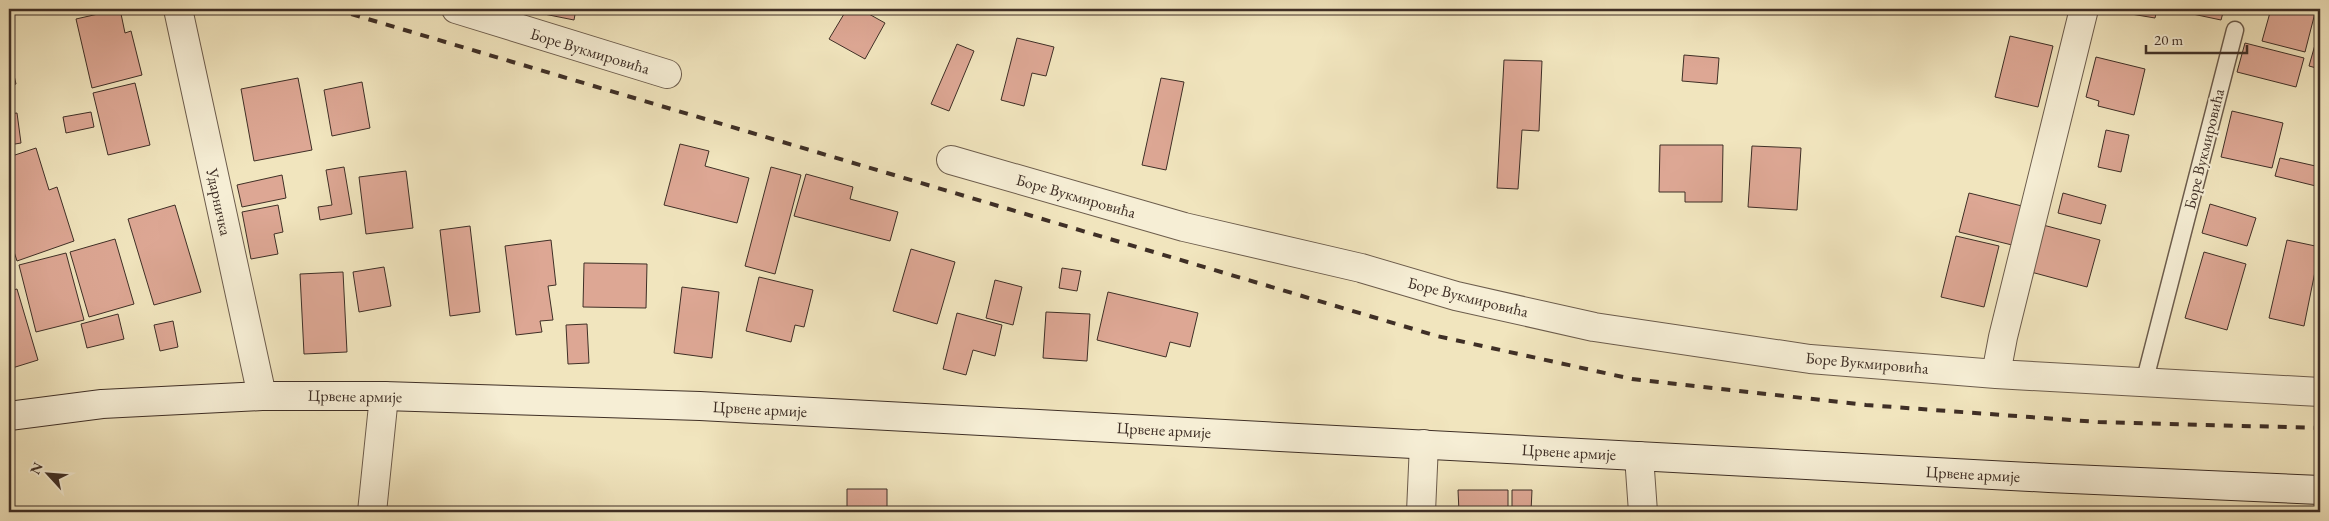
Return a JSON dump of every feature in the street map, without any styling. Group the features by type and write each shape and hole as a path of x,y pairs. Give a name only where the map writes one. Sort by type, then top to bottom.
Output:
{"street":[{"name":"Ударничка","path":"178,9 262,396"},
{"name":"Боре Вукмировића","path":"456,9 667,74"},
{"path":"1996,374 2003,337 2084,9"},
{"name":"Боре Вукмировића","path":"951,160 1184,227 1361,268 1456,296 1594,327 1810,359 2144,384 2320,392"},
{"name":"Црвене армије","path":"9,416 102,404 262,396 384,396 700,406 2320,490"},
{"path":"372,512 384,396"},
{"path":"1421,512 1424,444"},
{"path":"1639,456 1643,512"}],"lane":[{"name":"Боре Вукмировића","path":"2144,384 2235,30"}],"building":[{"path":"120,9 125,33 131,31 142,75 92,88 76,19"},
{"path":"519,9 576,9 574,20"},
{"path":"847,9 860,9 885,23 865,59 829,39"},
{"path":"2120,9 2157,9 2155,18 2119,12"},
{"path":"2169,9 2224,9 2221,20"},
{"path":"2271,9 2316,9 2305,52 2262,41"},
{"path":"2320,27 2320,69 2309,66"},
{"path":"2010,36 2053,46 2038,107 1995,97"},
{"path":"1017,38 1054,47 1046,76 1032,73 1024,106 1001,100"},
{"path":"2245,43 2304,58 2296,87 2237,72"},
{"path":"957,44 974,51 949,111 931,104"},
{"path":"9,54 16,84 9,86"},
{"path":"1684,55 1719,58 1717,84 1682,81"},
{"path":"2096,57 2145,69 2134,115 2098,106 2099,101 2086,97"},
{"path":"1504,60 1542,61 1539,131 1522,130 1518,189 1497,188"},
{"path":"298,78 312,150 254,161 241,89"},
{"path":"1161,78 1184,82 1166,170 1142,165"},
{"path":"362,82 370,128 332,136 324,90"},
{"path":"135,83 150,145 108,155 93,93"},
{"path":"2232,111 2283,123 2272,168 2221,157"},
{"path":"91,112 94,127 66,133 63,117"},
{"path":"17,113 21,143 9,145 9,114"},
{"path":"2106,130 2129,135 2121,172 2098,167"},
{"path":"680,144 709,151 705,166 749,178 737,223 664,205"},
{"path":"1660,145 1723,145 1722,202 1685,202 1685,192 1659,192"},
{"path":"1752,146 1801,148 1797,210 1748,207"},
{"path":"36,148 49,190 57,187 74,241 17,261 9,236 9,157"},
{"path":"2280,158 2320,167 2320,187 2275,176"},
{"path":"344,167 352,214 320,220 318,207 332,205 326,170"},
{"path":"771,167 801,175 775,274 745,266"},
{"path":"406,171 413,228 366,234 359,177"},
{"path":"806,174 853,187 850,199 898,212 890,241 794,216"},
{"path":"282,175 286,198 242,207 237,185"},
{"path":"1969,193 2022,206 2012,245 1959,232"},
{"path":"2063,193 2106,205 2101,224 2058,213"},
{"path":"2210,204 2256,218 2247,246 2202,233"},
{"path":"175,205 201,292 154,305 128,219"},
{"path":"278,205 283,232 274,234 278,254 251,259 242,212"},
{"path":"2043,225 2100,240 2087,287 2031,272"},
{"path":"470,226 480,312 450,316 440,230"},
{"path":"1956,236 1999,246 1984,307 1941,297"},
{"path":"115,239 134,304 89,317 70,252"},
{"path":"551,240 556,285 548,286 553,320 540,321 542,332 516,335 505,246"},
{"path":"2287,240 2320,247 2304,326 2269,318"},
{"path":"911,249 955,262 937,324 893,311"},
{"path":"2204,252 2246,264 2227,330 2185,318"},
{"path":"66,253 84,320 36,332 19,265"},
{"path":"584,263 647,264 646,308 583,307"},
{"path":"384,267 391,306 359,312 353,272"},
{"path":"1062,268 1081,271 1077,291 1059,288"},
{"path":"343,272 347,352 304,354 300,274"},
{"path":"759,277 813,290 804,327 795,325 791,342 746,331"},
{"path":"995,280 1022,287 1013,325 986,318"},
{"path":"682,287 719,292 712,358 674,353"},
{"path":"17,289 38,360 9,369 9,291"},
{"path":"1108,292 1198,313 1190,347 1170,342 1166,357 1097,340"},
{"path":"1046,312 1090,314 1087,361 1043,358"},
{"path":"957,313 1002,325 995,356 973,350 966,375 943,369"},
{"path":"118,314 124,339 87,348 81,324"},
{"path":"173,321 178,347 160,351 154,325"},
{"path":"587,324 589,363 568,364 566,325"},
{"path":"847,489 887,489 887,512 847,512"},
{"path":"1458,490 1508,490 1508,512 1459,512"},
{"path":"1512,490 1532,490 1531,512 1512,512"},
{"path":"650,507 683,510 683,512 650,512"},
{"path":"526,508 547,509 550,512 522,512"}],"railway":[{"path":"334,9 1437,336 1632,379 1866,405 2098,422 2320,428"}]}
